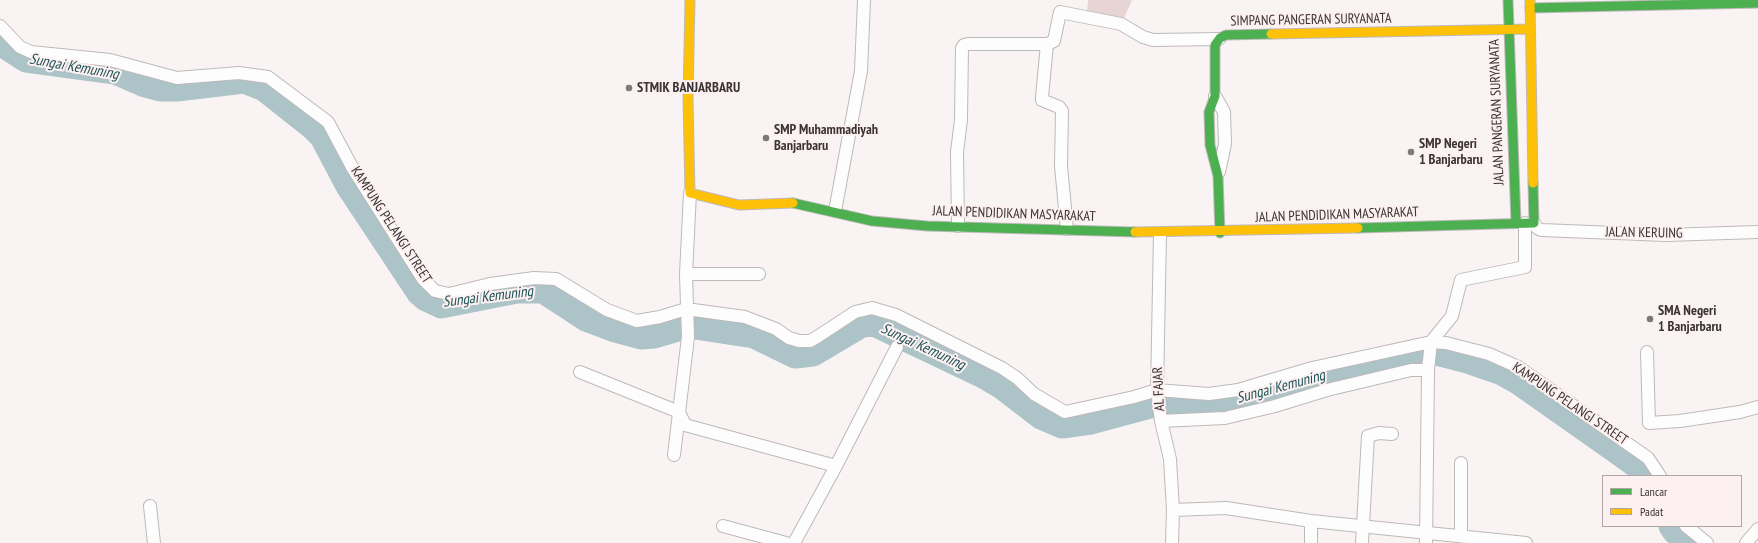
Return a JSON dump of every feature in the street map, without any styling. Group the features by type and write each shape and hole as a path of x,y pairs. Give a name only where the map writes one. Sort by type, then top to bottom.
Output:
{"street":[{"path":"674,455 688,337 686,274 690,193 688,99 690,0"},
{"path":"835,211 861,71 864,0"},
{"name":"JALAN PANGERAN SURYANATA","path":"1508,0 1508,30 1525,223"},
{"path":"1426,538 1429,367 1431,344 1452,316 1461,280 1525,267 1530,4 1758,3"},
{"path":"958,226 957,152 961,120 962,48 968,44 1047,44 1054,41 1060,12 1121,24 1143,37 1153,40 1219,39"},
{"name":"KAMPUNG PELANGI STREET","path":"0,26 20,47 31,52 110,60 177,78 239,72 268,77 328,122 352,167 423,279 435,291 449,294 490,284 534,278 556,279 607,310 637,321 686,311 745,317 776,329 789,338 799,342 810,341 855,312 872,308 896,315 1002,368 1017,378 1034,394 1065,412 1158,391 1209,394 1238,390 1312,368 1431,344 1446,343 1489,354 1518,367 1642,453 1648,458 1659,475"},
{"name":"SIMPANG PANGERAN SURYANATA","path":"1215,96 1214,53 1219,39 1226,35 1530,29"},
{"path":"1047,44 1042,100 1059,107 1062,111 1061,166 1067,229"},
{"path":"1215,96 1224,112 1225,138 1218,176 1220,232"},
{"name":"JALAN PENDIDIKAN MASYARAKAT","path":"690,193 739,205 798,203 872,221 1160,234 1525,223"},
{"name":"JALAN KERUING","path":"1525,223 1542,230 1666,235 1758,232"},
{"name":"AL FAJAR","path":"1160,234 1158,391 1161,418 1170,458 1173,510 1172,543"},
{"path":"686,274 759,274"},
{"path":"794,543 836,466 897,347"},
{"path":"1647,352 1649,423 1680,421 1740,412 1758,407"},
{"path":"1161,418 1225,418 1275,406 1327,390 1429,367"},
{"path":"580,372 679,412 685,425 836,466"},
{"path":"1362,543 1368,436 1379,433 1392,434"},
{"path":"1461,463 1461,536"},
{"path":"150,506 154,543"},
{"path":"1173,510 1226,508 1311,521 1363,526 1426,538 1461,536 1526,543"},
{"path":"1310,543 1311,521"},
{"path":"723,526 786,543"},
{"path":"1687,527 1707,543"},
{"path":"1746,543 1758,529"}],"shaded area":[{"path":"1088,0 1132,0 1123,21 1087,12"}],"waterway":[{"name":"Sungai Kemuning","path":"0,43 26,60 115,72 145,85 160,89 177,89 244,81 264,89 312,127 322,137 348,186 419,293 426,299 441,306 517,291 543,291 586,319 615,330 641,337 654,336 685,327 695,327 754,336 795,356 813,354 862,325 874,324 983,376 1002,387 1041,417 1062,426 1091,422 1158,404 1220,403 1238,400 1355,368 1427,353 1436,353 1467,361 1502,373 1518,382 1637,466 1643,475"},
{"name":"Sungai Kemuning","path":"1672,527 1675,532 1689,543"}],"traffic: fast":[{"path":"1508,0 1516,223"},
{"path":"1530,8 1758,3"},
{"path":"1220,233 1218,176 1210,145 1209,112 1215,96 1215,45 1220,38 1226,35 1271,34"},
{"path":"1358,228 1534,223 1533,183"},
{"path":"793,203 872,221 927,226 1135,232"}],"traffic: slow":[{"path":"690,0 688,99 690,193 739,205 793,203"},
{"path":"1530,0 1533,183"},
{"path":"1271,34 1530,29"},
{"path":"1135,232 1358,228"}],"place":[{"name":"STMIK BANJARBARU","path":"629,88"},
{"name":"SMP Muhammadiyah Banjarbaru","path":"766,138"},
{"name":"SMP Negeri 1 Banjarbaru","path":"1411,152"},
{"name":"SMA Negeri 1 Banjarbaru","path":"1650,319"}]}
